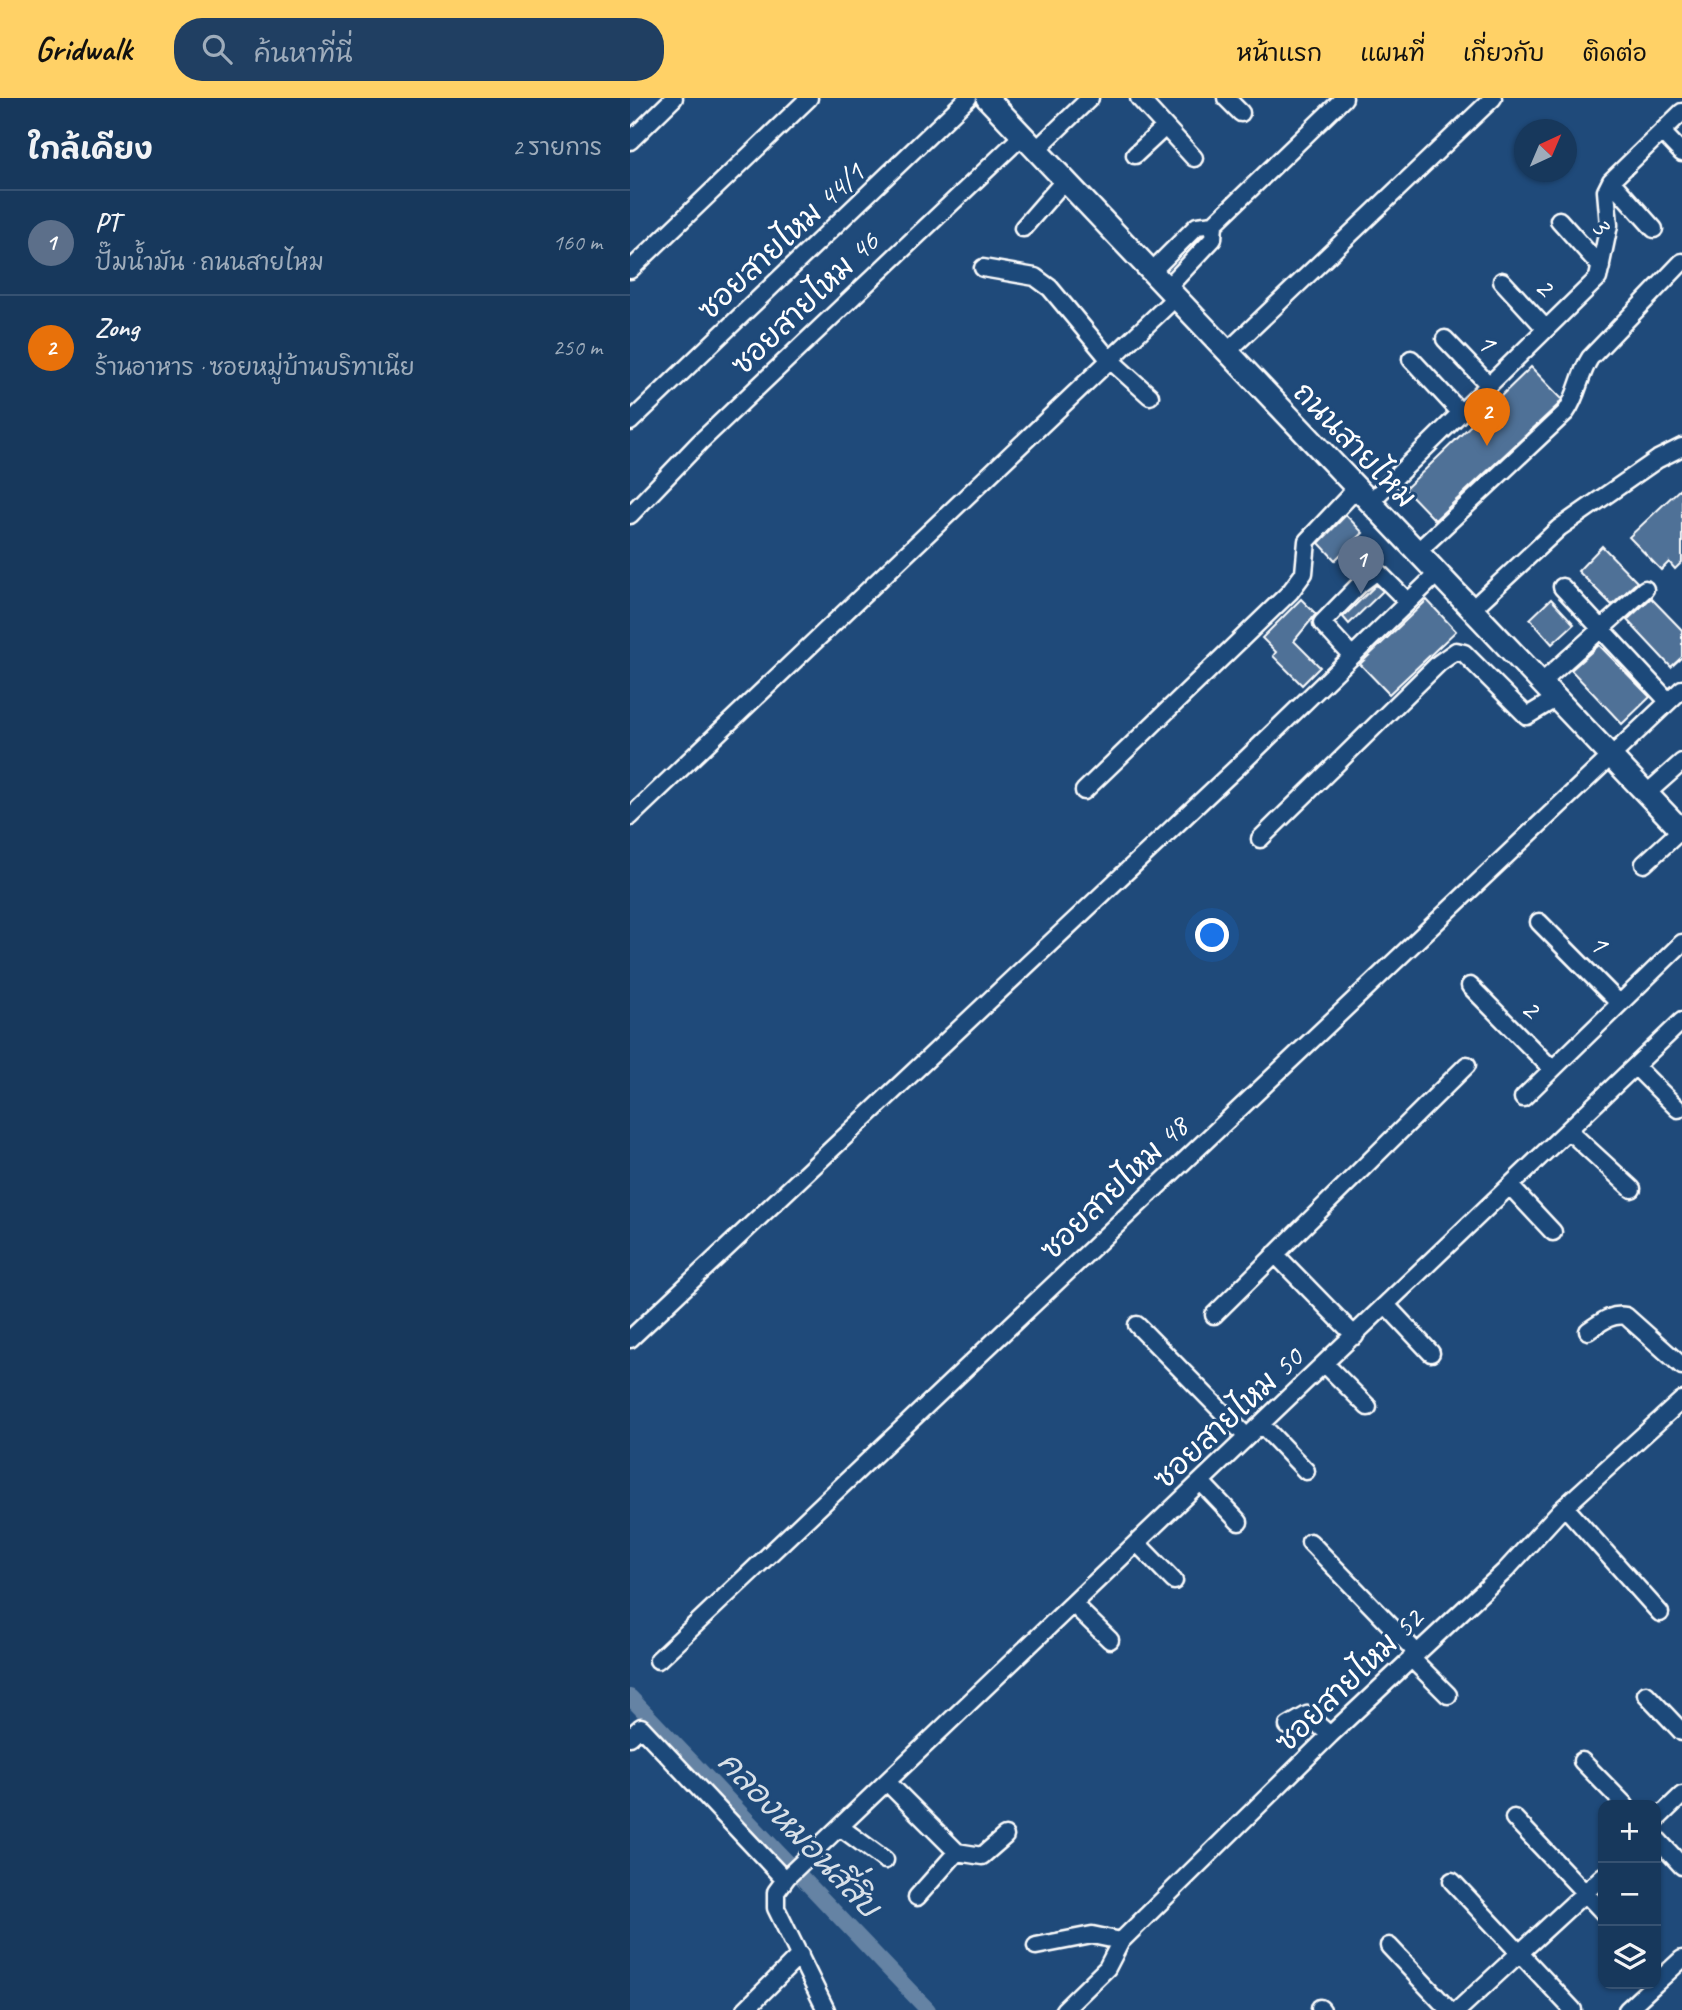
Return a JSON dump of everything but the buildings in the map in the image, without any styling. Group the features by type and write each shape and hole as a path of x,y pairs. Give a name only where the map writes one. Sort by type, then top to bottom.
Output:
{"main road":[{"name":"ถนนสายไหม","path":"987,98 1547,692 1646,794 1678,822"}],"street":[{"path":"630,141 674,98"},
{"path":"630,270 808,98"},
{"name":"ซอยสายไหม 44/1","path":"630,422 968,98"},
{"name":"ซอยสายไหม 46","path":"630,514 700,442 1029,143 1090,98"},
{"path":"1139,98 1194,158"},
{"path":"1226,98 1241,113"},
{"path":"1151,272 1198,226 1214,224 1344,98"},
{"path":"1227,352 1493,98"},
{"path":"1084,791 1290,592 1304,573 1307,541 1461,413 1598,278 1609,225 1605,191 1611,181 1682,112"},
{"path":"1135,155 1165,127"},
{"path":"1662,132 1682,153"},
{"path":"1023,228 1064,181"},
{"path":"1611,181 1654,229"},
{"name":"3","path":"1559,220 1601,267"},
{"path":"630,817 1109,359 1170,293 1213,239 1214,224"},
{"path":"1417,552 1566,412 1575,400 1582,371 1590,358 1682,262"},
{"path":"983,268 1035,277 1050,288 1109,359 1150,396"},
{"name":"2","path":"1502,281 1546,329"},
{"name":"1","path":"1445,339 1489,385"},
{"path":"1411,359 1461,413"},
{"path":"1471,610 1559,528 1658,459 1682,447"},
{"path":"1352,656 1322,623 1361,583 1377,571 1408,602"},
{"path":"630,1339 1437,574"},
{"path":"1562,587 1668,702"},
{"path":"1260,839 1439,663 1456,651 1464,653 1527,716 1601,628 1645,589"},
{"name":"ซอยสายไหม 48","path":"658,1660 1682,689"},
{"path":"1646,794 1682,762"},
{"path":"1644,864 1678,822"},
{"name":"1","path":"1539,922 1619,1003"},
{"path":"1523,1098 1682,943"},
{"name":"2","path":"1470,986 1552,1069"},
{"name":"ซอยสายไหม 50","path":"786,1879 1247,1437 1326,1365 1682,1021"},
{"path":"1214,1315 1468,1065"},
{"path":"1635,1066 1678,1109"},
{"path":"1569,1131 1632,1189"},
{"path":"1510,1186 1553,1232"},
{"path":"1275,1254 1356,1336"},
{"path":"1387,1306 1431,1353"},
{"path":"1588,1331 1618,1314 1626,1316 1682,1366"},
{"path":"1137,1325 1247,1437"},
{"path":"1326,1365 1367,1407"},
{"name":"ซอยสายไหม 52","path":"1064,2010 1107,1968 1121,1941 1330,1735 1506,1570 1564,1507 1682,1400"},
{"path":"1261,1424 1306,1471"},
{"path":"1201,1482 1239,1522"},
{"path":"1564,1507 1660,1613"},
{"path":"1310,1542 1448,1695"},
{"path":"1137,1544 1174,1581"},
{"path":"1073,1604 1110,1640"},
{"path":"1646,1694 1682,1732"},
{"path":"1288,1726 1307,1715 1330,1735"},
{"path":"630,1737 641,1727 786,1879 774,1900 826,2010"},
{"path":"1582,1761 1620,1800"},
{"path":"887,1782 957,1852 982,1856 1005,1836"},
{"path":"1661,1815 1682,1795"},
{"path":"1514,1818 1598,1907"},
{"path":"840,1826 885,1860"},
{"path":"1661,1843 1682,1866"},
{"path":"917,1897 957,1852"},
{"path":"1452,1881 1573,2010"},
{"path":"1458,2010 1598,1881"},
{"path":"1036,1946 1092,1935 1121,1941"},
{"path":"1389,1946 1449,2010"},
{"path":"745,2010 800,1955"},
{"path":"1661,1975 1682,1959"},
{"path":"1627,2010 1647,1989"}],"waterway":[{"name":"คลองหมอนสี่สิบ","path":"630,1697 928,2010"}],"place":[{"name":"Zong","path":"1487,446"},
{"name":"PT","path":"1361,594"}]}
